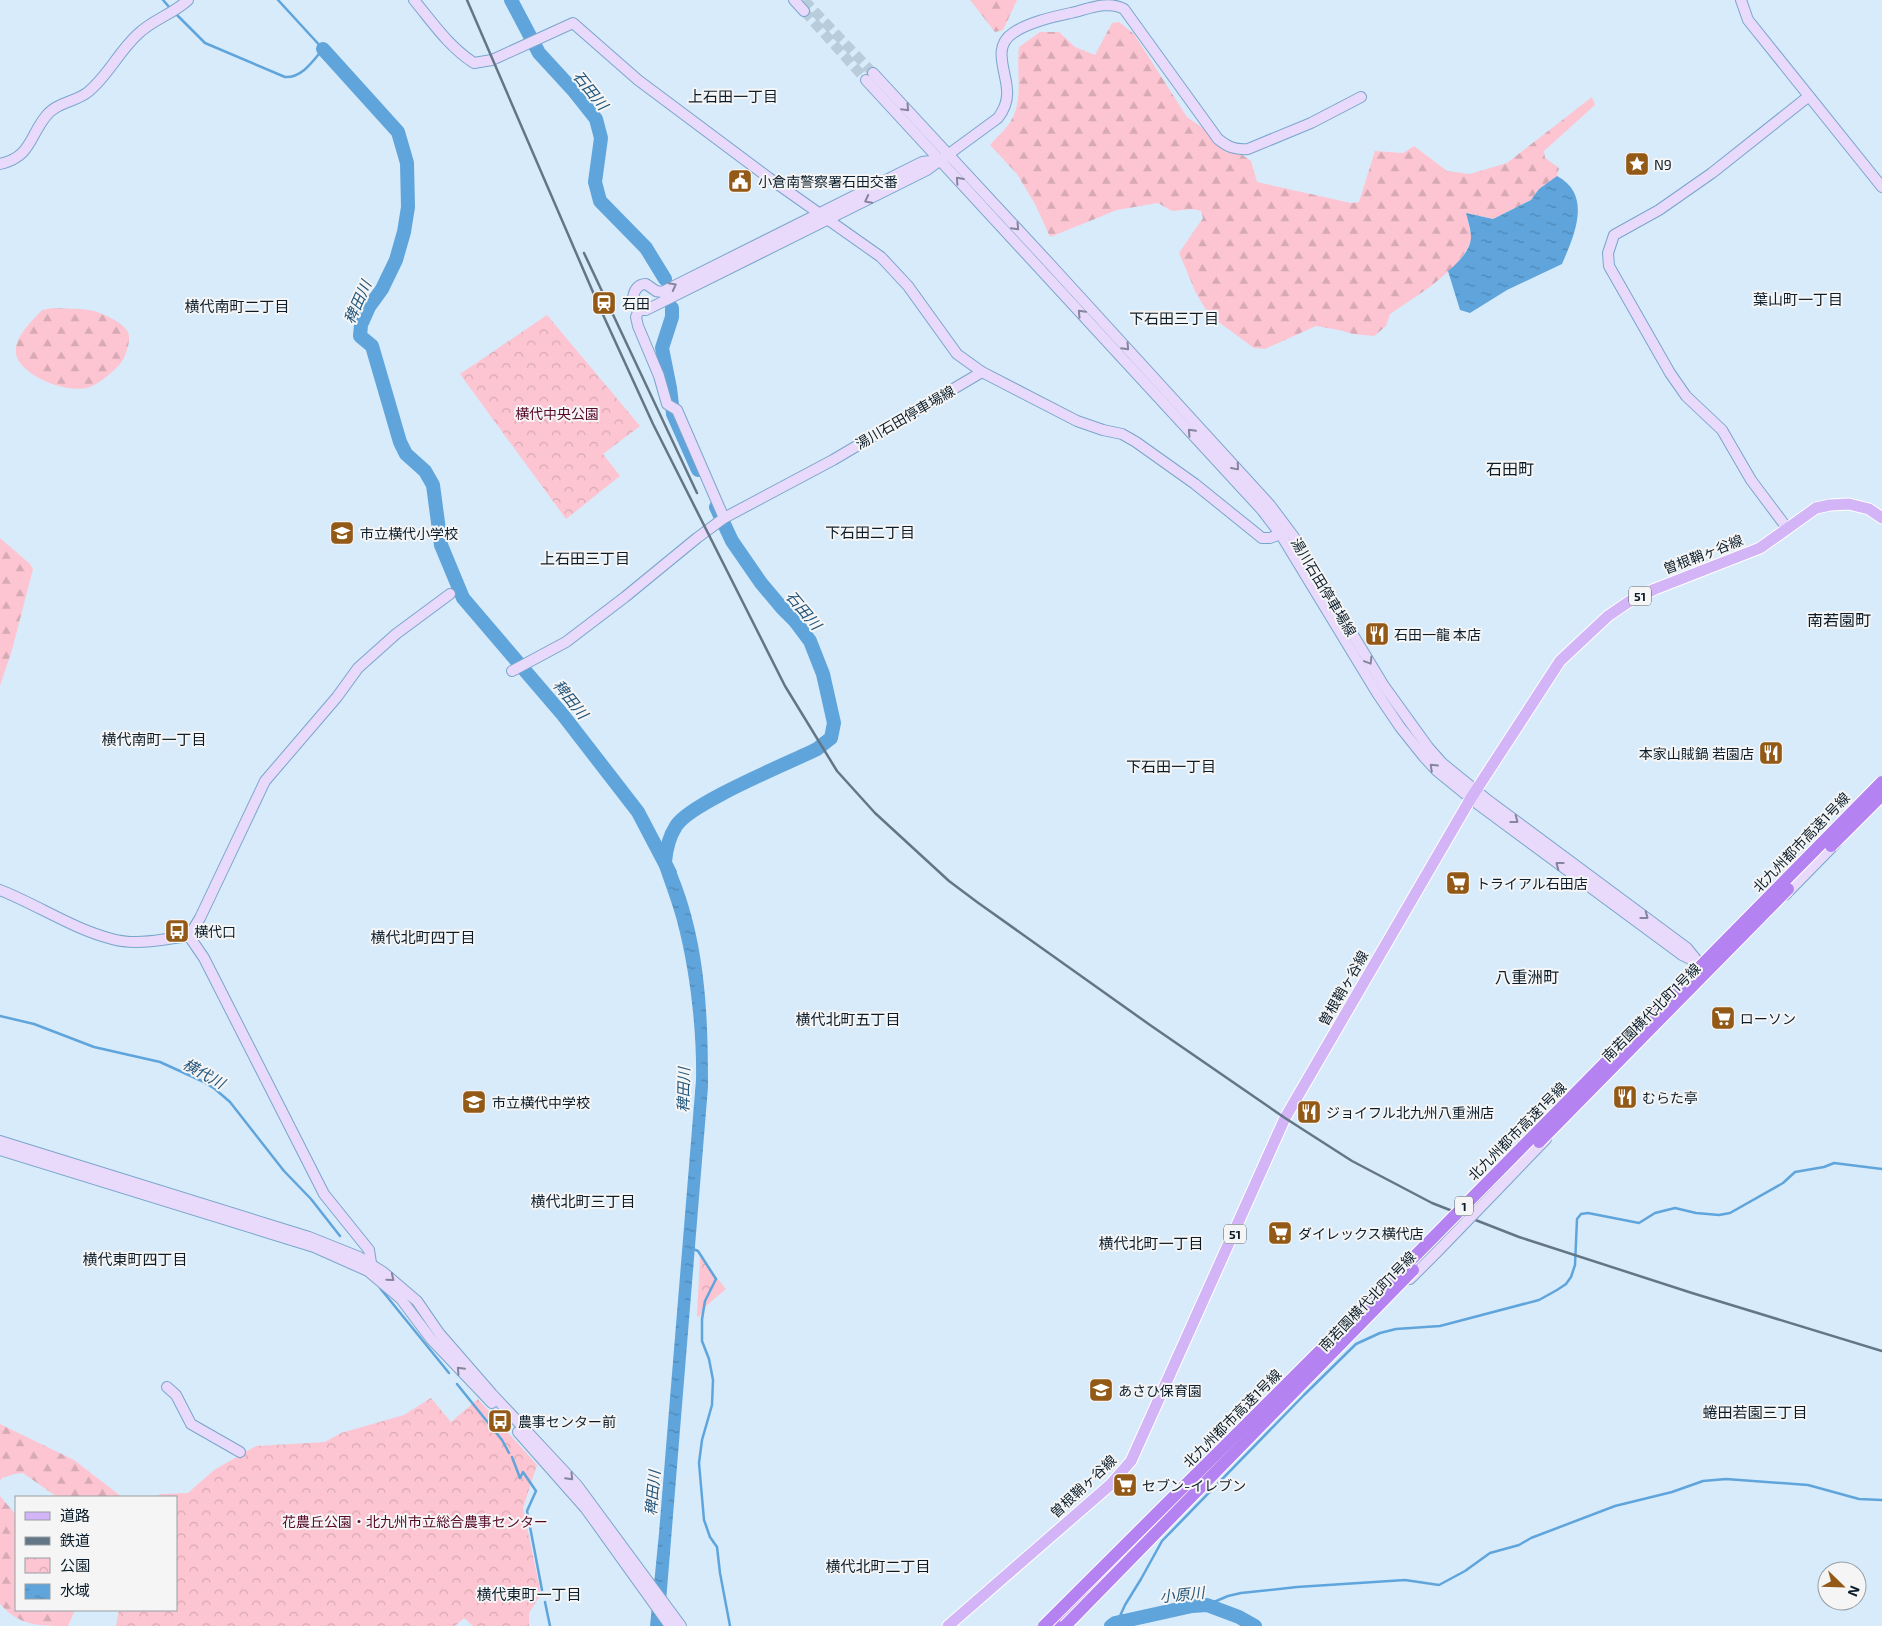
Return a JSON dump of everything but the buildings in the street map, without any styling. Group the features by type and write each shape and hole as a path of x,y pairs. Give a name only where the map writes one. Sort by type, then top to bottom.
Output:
{"highway":[{"name":"北九州都市高速1号線","path":"1044,1626 1101,1567 1162,1510 1411,1260 1882,781"},
{"name":"北九州都市高速1号線","path":"1065,1626 1417,1265 1882,795"},
{"path":"1054,1626 1106,1573 1162,1510"},
{"path":"1078,1626 1158,1532"}],"main road":[{"name":"曽根鞘ヶ谷線","path":"948,1626 1110,1485 1131,1461 1285,1118 1474,794 1560,660 1608,616 1630,601 1655,589 1760,548 1816,508 1849,504 1869,509 1882,518"}],"street":[{"path":"414,0 444,38 459,52 474,62 492,60 573,23 638,80 818,214 881,257 908,286 957,354 982,372"},
{"path":"794,0 804,11"},
{"path":"1741,0 1748,20 1882,187"},
{"path":"0,164 9,162 26,150 46,116 63,103 87,93 137,34 152,23 172,13 187,1"},
{"path":"639,310 646,310 927,170 998,118 1005,107 1007,88 1000,58 1002,49 1009,36 1026,26 1102,5 1119,6 1130,15 1218,138 1227,146 1238,150 1248,149 1311,123 1361,97"},
{"path":"869,76 1262,510 1285,532"},
{"path":"1787,528 1750,480 1722,430 1686,396 1670,373 1609,266 1608,253 1614,235 1659,210 1712,173 1809,96"},
{"path":"724,518 677,410 667,404 659,376 638,326 636,317 639,310 633,298 636,288 646,284 656,291 662,292 922,162 944,157"},
{"name":"湯川石田停車場線","path":"512,671 566,642 724,518 832,460 982,372 1077,421 1122,434 1136,442 1195,484 1262,538 1270,538 1285,532 1377,692 1415,747 1436,770 1474,794 1682,955 1710,971"},
{"path":"189,936 200,918 265,781 337,697 358,668 396,634 450,594"},
{"name":"南若園横代北町1号線","path":"1037,1626 1298,1372 1493,1171 1882,781"},
{"name":"南若園横代北町1号線","path":"1070,1626 1596,1087 1830,849 1882,799"},
{"path":"0,890 78,926 114,940 142,942 189,936"},
{"path":"189,936 204,958 324,1194 370,1250 370,1267"},
{"path":"0,1141 308,1237 395,1281 416,1301 439,1333 492,1394 577,1485 673,1621"},
{"path":"0,1150 314,1247 370,1267"},
{"path":"167,1387 176,1395 191,1424 240,1452"}],"green space":[{"path":"970,0 1017,0 1003,30 995,32"},
{"path":"1119,22 1134,34 1187,117 1251,161 1257,182 1351,203 1359,202 1375,151 1403,153 1414,146 1447,171 1470,174 1507,163 1592,97 1595,105 1544,151 1545,158 1559,168 1557,176 1539,189 1531,200 1493,219 1466,213 1472,239 1456,265 1430,287 1390,314 1386,326 1374,336 1353,334 1316,326 1265,349 1254,348 1209,315 1196,293 1179,253 1203,218 1201,211 1192,209 1172,211 1158,203 1117,210 1050,237 1035,204 1017,174 990,145 1009,124 1015,112 1018,94 1019,47 1040,32 1059,32 1075,47 1095,55 1112,23"},
{"path":"54,308 94,311 121,324 128,332 129,338 122,362 99,382 82,389 73,389 53,384 27,370 17,357 17,342 26,328 42,310"},
{"name":"横代中央公園","path":"547,315 640,426 603,454 620,476 566,519 460,374"},
{"path":"0,538 30,564 33,569 12,650 0,686"},
{"path":"700,1257 726,1289 706,1306 699,1317 697,1316"},
{"name":"花農丘公園・北九州市立総合農事センター","path":"431,1398 451,1422 478,1399 537,1465 523,1508 541,1594 529,1613 529,1626 473,1626 464,1618 455,1626 116,1626 119,1611 178,1611 178,1496 157,1496 161,1494 188,1493 214,1470 256,1446 325,1442 341,1433 404,1415"},
{"path":"0,1424 74,1460 121,1496 56,1496 23,1473 2,1478 0,1481"},
{"path":"0,1496 15,1514 15,1611 75,1611 68,1626 48,1626 22,1621 0,1604"}],"water":[{"path":"1557,176 1568,184 1575,194 1578,205 1575,229 1562,264 1507,290 1470,313 1460,310 1448,271 1469,247 1471,237 1466,213 1493,219 1531,200 1539,189"},
{"path":"665,854 669,855 681,883 697,940 705,998 708,1087 664,1626 650,1626 696,1080 694,1021 686,959 675,914 658,863 659,858"},
{"path":"1122,1614 1135,1618 1134,1623 1129,1626 1105,1626 1114,1618"}],"waterway":[{"name":"稗田川","path":"163,0 170,8"},
{"name":"稗田川","path":"176,14 205,43 285,77 291,77 307,68 323,49 278,0"},
{"name":"石田川","path":"511,0 539,53 573,90 596,119 601,138 595,182 600,201 646,248 665,279"},
{"name":"稗田川","path":"323,49 398,132 407,163 408,207 404,232 396,260 382,289 369,307 361,325 360,336 372,346 400,442 406,454 425,471 433,485 441,545 463,598 563,715 638,812 670,873"},
{"name":"石田川","path":"672,308 672,317 662,348 673,414 698,470"},
{"name":"石田川","path":"665,862 671,835 676,826 685,817 719,795 817,749 831,738 834,723 823,674 810,641 761,583 732,541 716,507"},
{"name":"横代川","path":"0,1016 34,1024 94,1047 160,1062 215,1089 230,1102 284,1171 311,1199 340,1236"},
{"path":"1120,1616 1162,1541 1356,1344 1380,1333 1396,1329 1440,1326 1539,1300 1557,1290 1566,1284 1571,1277 1575,1265 1577,1219 1581,1214 1588,1213 1639,1223 1655,1213 1675,1208 1696,1213 1719,1215 1730,1213 1783,1183 1795,1172 1824,1167 1834,1163 1882,1169"},
{"path":"693,1249 698,1251 716,1279 705,1301 702,1319 702,1341 709,1359 713,1380 712,1405 702,1440 699,1463 704,1520 710,1537 717,1547 730,1626"},
{"name":"横代川","path":"380,1288 449,1373"},
{"name":"横代川","path":"457,1384 502,1440 509,1453"},
{"name":"横代川","path":"512,1457 520,1478 523,1472 536,1491 527,1511 542,1590"},
{"path":"1207,1605 1241,1593 1297,1587 1405,1580 1439,1585 1465,1571 1490,1553 1519,1545 1531,1538 1615,1506 1672,1492 1703,1481 1726,1479 1808,1485 1859,1499 1882,1500"},
{"name":"横代川","path":"545,1602 550,1626"},
{"name":"小原川","path":"1111,1626 1115,1623 1192,1606 1207,1605 1239,1617 1255,1626"}],"tunnel":[{"path":"804,0 873,73"},
{"path":"804,11 866,80"}],"railway":[{"path":"467,0 599,306 653,424 785,686 837,771 875,813 949,881 977,902 1150,1025 1285,1118 1352,1161 1432,1203 1519,1237 1692,1293 1882,1351"},
{"path":"584,253 697,493"}],"place":[{"name":"N9","path":"1637,164"},
{"name":"小倉南警察署石田交番","path":"740,181"},
{"name":"石田","path":"604,303"},
{"name":"市立横代小学校","path":"342,533"},
{"name":"石田一龍 本店","path":"1377,634"},
{"name":"本家山賊鍋 若園店","path":"1771,753"},
{"name":"トライアル石田店","path":"1458,883"},
{"name":"横代口","path":"177,931"},
{"name":"ローソン","path":"1723,1018"},
{"name":"むらた亭","path":"1625,1097"},
{"name":"市立横代中学校","path":"474,1102"},
{"name":"ジョイフル北九州八重洲店","path":"1309,1112"},
{"name":"ダイレックス横代店","path":"1280,1233"},
{"name":"あさひ保育園","path":"1101,1390"},
{"name":"農事センター前","path":"500,1421"},
{"name":"セブン-イレブン","path":"1125,1485"}],"district":[{"name":"上石田一丁目","path":"733,96"},
{"name":"葉山町一丁目","path":"1798,299"},
{"name":"横代南町二丁目","path":"237,306"},
{"name":"下石田三丁目","path":"1174,318"},
{"name":"石田町","path":"1510,468"},
{"name":"下石田二丁目","path":"870,532"},
{"name":"上石田三丁目","path":"585,558"},
{"name":"南若園町","path":"1839,619"},
{"name":"横代南町一丁目","path":"154,739"},
{"name":"下石田一丁目","path":"1171,766"},
{"name":"横代北町四丁目","path":"423,937"},
{"name":"八重洲町","path":"1527,976"},
{"name":"横代北町五丁目","path":"848,1019"},
{"name":"横代北町三丁目","path":"583,1201"},
{"name":"横代北町一丁目","path":"1151,1243"},
{"name":"横代東町四丁目","path":"135,1259"},
{"name":"蜷田若園三丁目","path":"1755,1412"},
{"name":"横代北町二丁目","path":"878,1566"},
{"name":"横代東町一丁目","path":"529,1594"}]}
